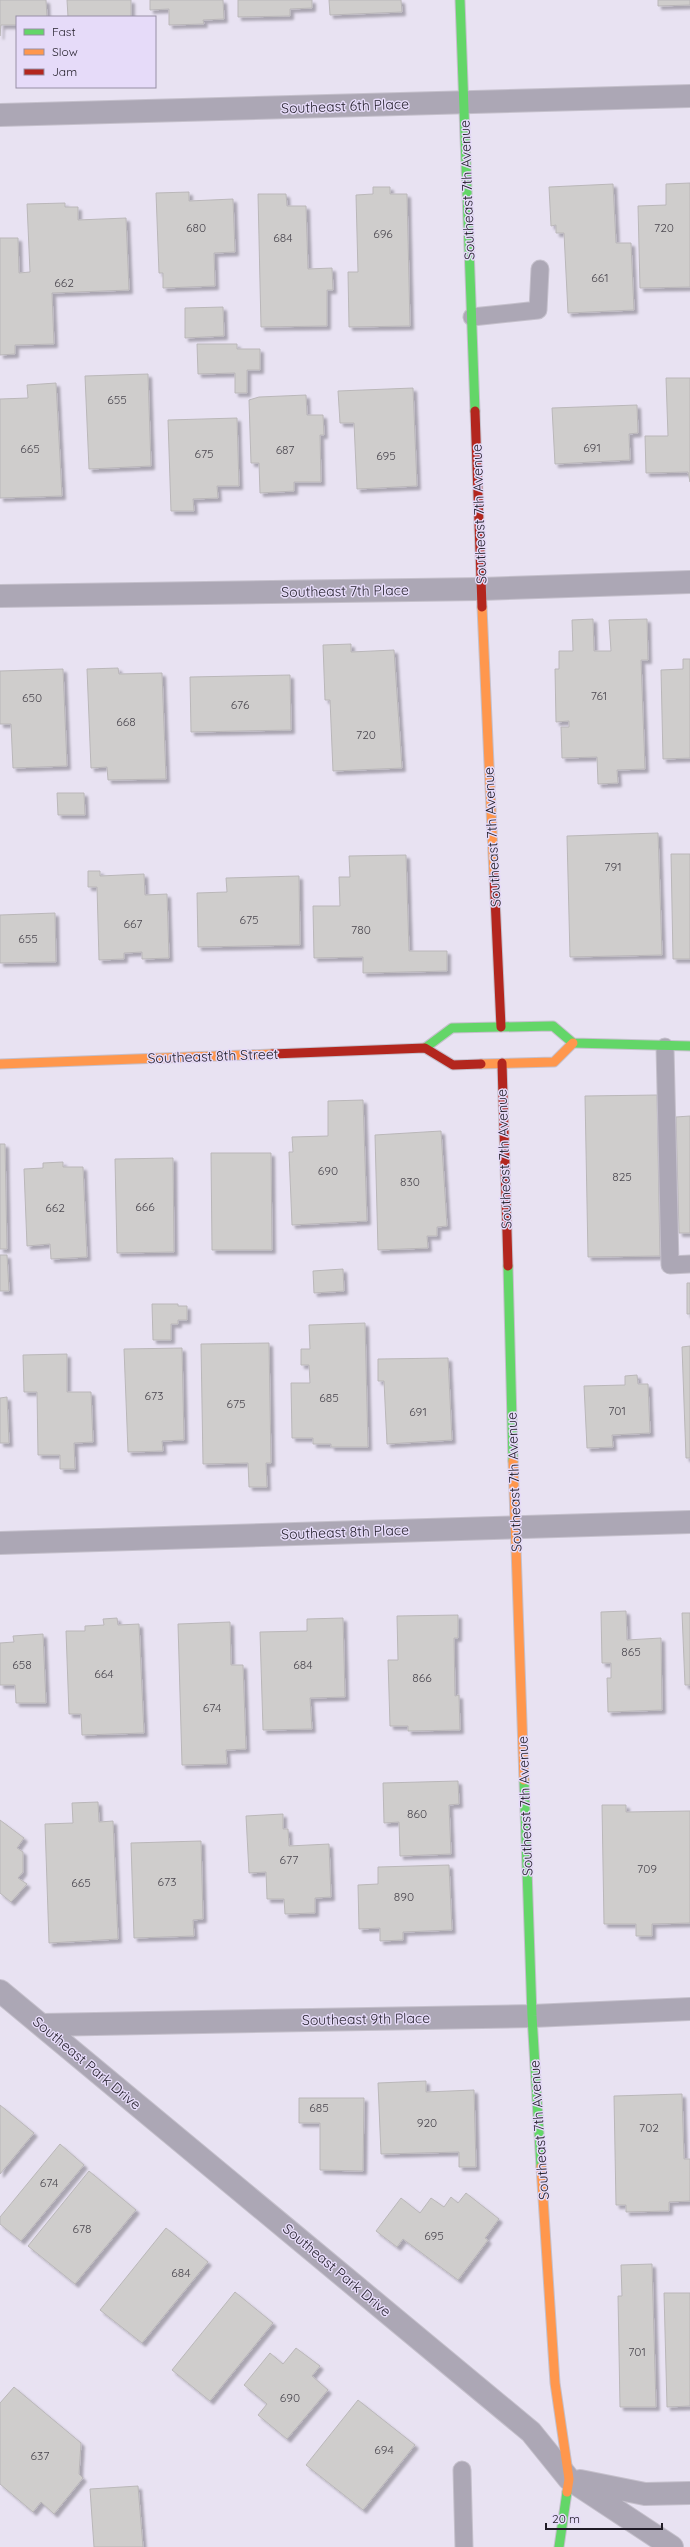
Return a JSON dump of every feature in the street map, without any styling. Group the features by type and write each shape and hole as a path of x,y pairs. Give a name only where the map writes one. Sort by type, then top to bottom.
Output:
{"street":[{"name":"Southeast 7th Avenue","path":"460,0 481,589 501,1027"},
{"name":"Southeast 6th Place","path":"0,115 690,96"},
{"name":"Southeast 7th Place","path":"0,596 481,589 690,582"},
{"path":"573,1043 554,1062 453,1064 425,1048 452,1028 553,1026 573,1043 665,1047 690,1046"},
{"name":"Southeast 8th Street","path":"0,1064 425,1048"},
{"name":"Southeast 7th Avenue","path":"502,1063 515,1526 532,2016 555,2383 569,2479 559,2547"},
{"name":"Southeast 8th Place","path":"0,1543 515,1526 690,1522"},
{"name":"Southeast Park Drive","path":"0,1991 532,2432 569,2479 672,2547"},
{"name":"Southeast 9th Place","path":"42,2025 532,2016 690,2010"},
{"path":"569,2479 645,2494 690,2493"}],"lane":[{"path":"472,316 538,310 540,269"},
{"path":"665,1047 670,1265 690,1264"},
{"path":"462,2470 464,2547"}],"building":[{"path":"0,0 46,0 47,16 16,16 16,25 1,25 0,36"},
{"path":"67,0 131,0 131,16 68,16"},
{"path":"150,0 223,0 224,19 203,20 204,24 169,25 169,9 150,10"},
{"path":"238,0 312,0 312,8 290,9 290,16 238,17"},
{"path":"329,0 401,0 402,12 330,15"},
{"path":"658,0 690,0 690,5 658,6"},
{"path":"690,183 690,287 640,288 638,206 666,205 666,184"},
{"path":"613,184 616,243 631,243 634,310 568,313 564,233 556,233 556,225 551,226 549,187"},
{"path":"373,187 390,187 390,194 407,194 410,326 349,327 348,272 358,272 356,195 373,194"},
{"path":"189,192 189,201 233,199 235,252 214,253 215,286 163,288 163,273 159,273 156,193"},
{"path":"258,194 286,194 287,206 306,206 308,269 332,268 333,290 327,290 327,326 261,327"},
{"path":"65,203 65,207 78,207 78,220 126,218 129,290 52,293 54,344 15,345 15,354 0,355 0,238 18,238 19,273 30,272 27,204"},
{"path":"223,307 224,336 185,338 185,308"},
{"path":"197,344 237,344 237,349 260,349 260,370 247,370 247,393 235,393 235,373 198,374"},
{"path":"148,374 151,466 89,469 85,376"},
{"path":"666,378 690,378 690,482 688,472 646,473 645,436 668,436"},
{"path":"56,383 62,496 0,498 0,399 28,398 27,385"},
{"path":"413,388 417,486 357,489 354,423 340,423 338,391"},
{"path":"306,395 307,415 323,415 324,435 320,435 321,482 294,482 294,491 260,493 259,463 251,463 249,400 259,397"},
{"path":"637,405 638,433 629,434 630,460 555,464 552,408"},
{"path":"237,418 239,486 217,486 218,498 193,499 194,511 171,511 168,420"},
{"path":"593,619 594,651 611,651 609,620 647,619 648,660 641,660 645,769 617,770 618,783 598,784 597,757 562,758 561,727 569,727 569,721 556,722 555,669 559,669 559,651 573,651 572,620"},
{"path":"351,644 351,652 394,650 402,768 333,771 330,700 325,700 323,645"},
{"path":"683,659 690,659 690,758 663,759 661,670 683,669"},
{"path":"118,668 119,674 162,673 166,779 108,780 107,767 91,768 87,669"},
{"path":"63,669 67,766 13,768 11,724 0,724 0,671"},
{"path":"290,675 291,730 191,732 190,677"},
{"path":"57,793 84,793 85,815 58,815"},
{"path":"658,833 662,955 570,957 567,836"},
{"path":"671,854 690,854 690,959 673,959"},
{"path":"406,855 409,951 447,951 447,971 363,973 363,957 314,958 313,906 340,906 339,877 350,877 349,856"},
{"path":"88,871 100,871 100,876 144,874 145,895 167,894 169,958 142,959 142,952 124,953 124,959 99,960 97,887 88,887"},
{"path":"299,876 300,945 198,947 197,893 227,892 226,878"},
{"path":"55,913 56,962 0,963 0,915"},
{"path":"657,1095 660,1256 588,1257 585,1096"},
{"path":"363,1100 367,1221 292,1225 289,1152 293,1152 292,1137 328,1136 328,1101"},
{"path":"690,1116 690,1233 679,1233 676,1117"},
{"path":"441,1131 447,1226 437,1227 437,1236 427,1236 428,1248 378,1250 375,1135"},
{"path":"0,1144 5,1144 7,1249 0,1249"},
{"path":"211,1153 271,1153 272,1250 212,1250"},
{"path":"173,1158 174,1252 117,1253 115,1159"},
{"path":"63,1162 63,1167 83,1167 87,1257 51,1259 50,1244 27,1246 24,1169 43,1168 43,1163"},
{"path":"0,1255 7,1255 9,1291 0,1291"},
{"path":"343,1269 344,1291 314,1293 313,1271"},
{"path":"687,1283 690,1283 690,1314 687,1314"},
{"path":"152,1304 178,1304 178,1306 187,1306 187,1320 178,1320 178,1324 171,1324 171,1340 153,1340"},
{"path":"365,1323 368,1447 331,1447 331,1444 313,1444 313,1438 292,1438 291,1383 310,1383 309,1365 301,1365 301,1349 310,1349 309,1325"},
{"path":"269,1343 271,1463 266,1463 267,1487 249,1487 248,1463 203,1464 201,1344"},
{"path":"690,1346 690,1458 686,1458 682,1347"},
{"path":"182,1348 184,1440 162,1441 163,1451 128,1452 124,1349"},
{"path":"67,1354 67,1392 91,1392 93,1442 74,1443 75,1469 60,1469 60,1455 38,1455 37,1392 24,1392 23,1355"},
{"path":"448,1358 452,1440 387,1444 384,1381 378,1381 378,1359"},
{"path":"637,1375 638,1384 648,1384 650,1433 612,1435 613,1447 587,1448 584,1386 625,1385 625,1376"},
{"path":"7,1397 9,1443 0,1443 0,1398"},
{"path":"626,1611 627,1640 661,1638 662,1710 608,1712 607,1678 611,1678 611,1663 602,1663 601,1612"},
{"path":"682,1613 690,1613 690,1685 685,1685"},
{"path":"458,1615 458,1638 454,1638 455,1696 459,1695 460,1730 408,1731 408,1726 390,1726 388,1660 398,1660 397,1616"},
{"path":"117,1618 118,1625 139,1624 144,1733 82,1735 81,1714 69,1714 66,1631 85,1631 85,1626 104,1625 103,1619"},
{"path":"343,1618 345,1697 310,1698 312,1729 263,1730 260,1632 307,1631 307,1619"},
{"path":"230,1622 231,1665 243,1665 246,1749 226,1750 227,1764 182,1765 178,1624"},
{"path":"43,1634 46,1703 16,1703 15,1685 0,1685 0,1643 14,1642 13,1636"},
{"path":"458,1781 459,1804 449,1805 451,1854 400,1856 399,1822 384,1823 383,1783"},
{"path":"98,1802 99,1822 113,1821 118,1939 49,1943 45,1824 73,1823 72,1803"},
{"path":"602,1805 626,1805 626,1812 690,1811 690,1923 652,1924 652,1936 636,1936 636,1924 604,1924"},
{"path":"283,1814 283,1829 288,1829 289,1846 329,1844 331,1897 315,1898 315,1913 285,1914 284,1899 267,1899 266,1872 249,1873 246,1816"},
{"path":"0,1820 24,1838 17,1848 23,1852 23,1872 18,1878 27,1884 11,1902 0,1893"},
{"path":"201,1841 203,1919 193,1920 194,1936 134,1938 131,1843"},
{"path":"449,1865 452,1930 403,1932 403,1940 380,1941 380,1928 359,1929 358,1885 378,1884 378,1867"},
{"path":"426,2081 426,2092 474,2090 476,2167 459,2167 459,2152 381,2154 378,2083"},
{"path":"682,2094 684,2159 690,2159 690,2201 669,2202 669,2211 626,2212 626,2205 616,2205 614,2096"},
{"path":"299,2098 364,2098 363,2171 320,2170 320,2123 299,2123"},
{"path":"0,2105 34,2133 0,2174"},
{"path":"60,2144 84,2165 21,2241 0,2224 0,2217"},
{"path":"89,2171 136,2210 75,2284 28,2246"},
{"path":"466,2193 499,2219 485,2238 488,2240 458,2280 403,2239 397,2247 376,2231 401,2198 420,2213 431,2198 444,2207 451,2197 458,2203"},
{"path":"166,2228 208,2262 142,2343 100,2310"},
{"path":"652,2264 656,2407 620,2407 618,2296 622,2296 621,2265"},
{"path":"235,2292 273,2323 210,2401 172,2370"},
{"path":"664,2293 690,2293 690,2406 667,2407"},
{"path":"296,2348 320,2366 312,2376 328,2390 287,2439 258,2415 267,2404 244,2385 270,2353 283,2364"},
{"path":"14,2387 81,2443 79,2474 83,2478 54,2514 41,2502 33,2512 0,2484 0,2403"},
{"path":"358,2400 415,2445 363,2510 306,2465"},
{"path":"138,2486 143,2547 94,2547 90,2489"}],"traffic: fast":[{"path":"460,0 475,411"},
{"path":"425,1048 452,1028 553,1026 573,1043 690,1046"},
{"path":"508,1266 513,1461"},
{"path":"524,1780 532,2016 541,2167"},
{"path":"559,2547 567,2492"}],"traffic: slow":[{"path":"482,607 494,876"},
{"path":"481,1064 554,1062 573,1043"},
{"path":"0,1064 272,1054"},
{"path":"513,1461 524,1780"},
{"path":"541,2167 555,2383 569,2479 567,2492"}],"traffic: jam":[{"path":"475,411 482,607"},
{"path":"494,876 501,1027"},
{"path":"272,1054 425,1048 453,1065 481,1064"},
{"path":"502,1063 508,1266"}]}
